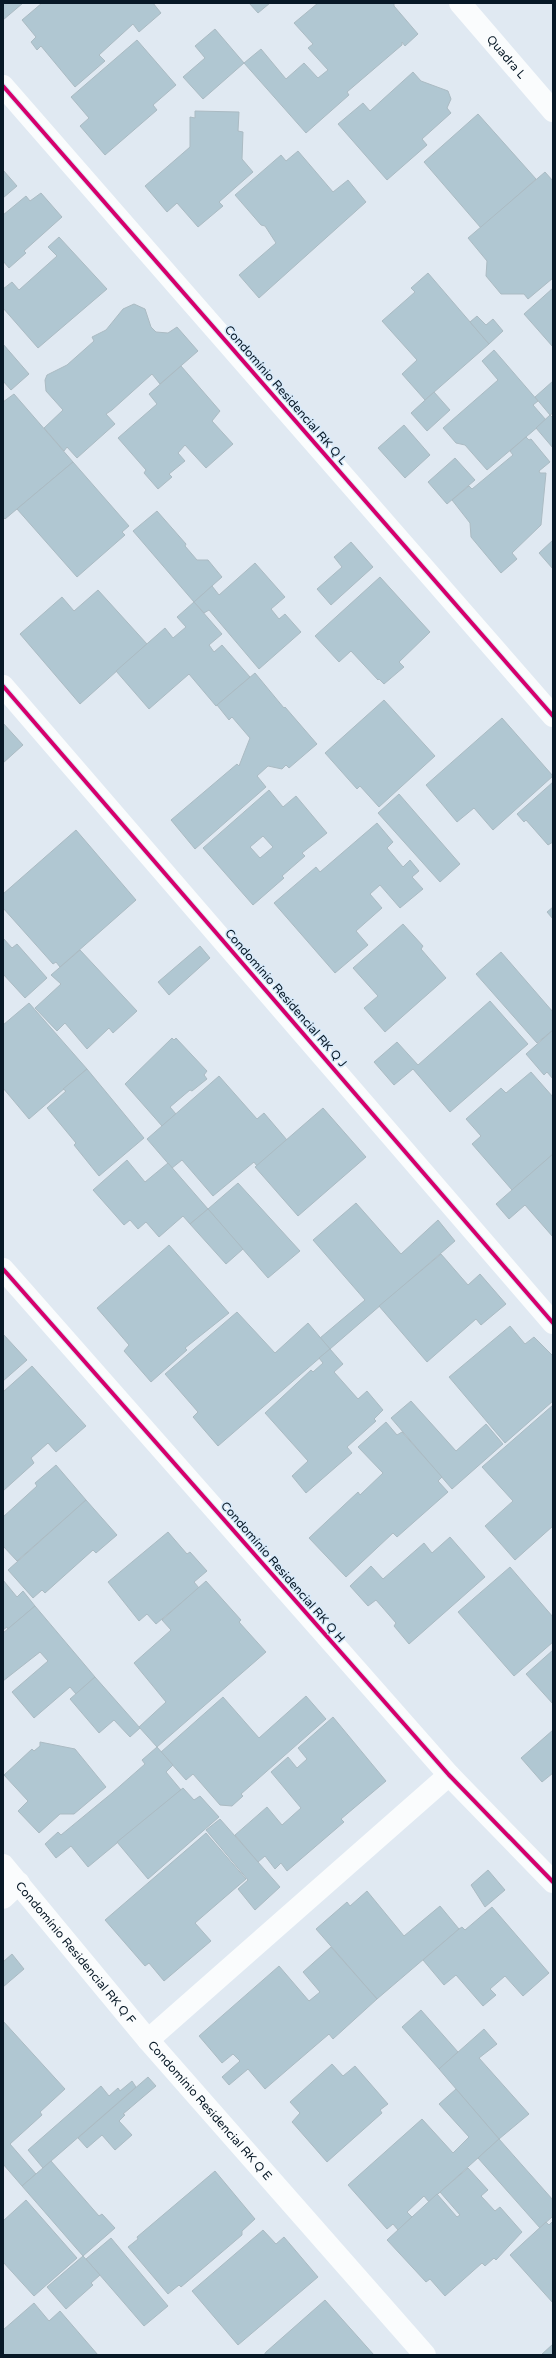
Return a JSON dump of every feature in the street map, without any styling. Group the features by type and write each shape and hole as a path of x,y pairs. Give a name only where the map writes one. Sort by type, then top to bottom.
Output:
{"street":[{"name":"Quadra L","path":"460,3 553,111"},
{"name":"Condomínio Residencial RK Q L","path":"3,86 553,716"},
{"name":"Condomínio Residencial RK Q J","path":"3,686 553,1323"},
{"name":"Condomínio Residencial RK Q H","path":"3,1269 449,1776 553,1882"},
{"name":"Condomínio Residencial RK Q E","path":"425,2355 148,2040 449,1776"},
{"name":"Condomínio Residencial RK Q F","path":"3,1865 148,2040"},
{"path":"3,1898 19,1883"}],"building":[{"path":"3,3 23,3 3,20"},
{"path":"42,3 153,3 161,13 139,32 133,24 99,55 105,61 75,87 41,46 37,50 31,42 36,37 22,20"},
{"path":"249,3 270,3 258,13"},
{"path":"318,3 394,3 394,6 418,34 405,46 402,42 402,45 347,92 349,95 306,133 244,63 261,49 286,79 304,63 318,78 328,70 308,48 313,44 294,23"},
{"path":"215,29 244,63 203,99 183,77 205,58 195,46"},
{"path":"137,40 176,85 153,105 157,110 105,155 80,126 89,118 71,97"},
{"path":"413,72 421,81 448,91 451,99 447,108 451,113 422,139 427,145 387,180 338,124 363,103 370,111"},
{"path":"195,111 239,112 238,131 243,132 242,159 253,172 219,202 223,206 198,227 177,203 167,212 145,186 190,147 190,117 195,118"},
{"path":"478,114 536,179 481,228 424,162"},
{"path":"298,151 333,192 348,180 366,202 259,298 239,275 276,243 265,226 261,225 235,195 281,155 286,161"},
{"path":"3,170 17,186 3,198"},
{"path":"545,172 553,181 553,278 528,299 524,294 501,294 486,276 487,261 468,238"},
{"path":"41,193 62,217 24,251 26,253 9,268 3,261 3,215 26,196 30,201"},
{"path":"59,237 107,289 38,348 3,308 3,289 12,282 19,290 57,256 48,247"},
{"path":"428,273 489,344 425,400 402,374 417,360 382,321 415,292 411,288"},
{"path":"553,288 553,347 524,314"},
{"path":"134,304 145,309 151,327 156,332 168,333 177,327 198,351 160,384 152,374 106,414 115,424 77,458 67,447 64,451 44,428 63,410 46,391 45,380 47,375 67,365 94,341 92,337 106,330 123,309"},
{"path":"477,316 486,325 493,319 503,331 489,344 470,322"},
{"path":"3,344 29,374 11,390 3,381"},
{"path":"494,350 538,401 533,405 546,420 487,470 465,445 456,443 443,428 498,380 482,361"},
{"path":"181,366 220,411 212,421 233,444 206,468 185,445 178,453 185,461 169,474 172,477 158,489 144,473 146,470 118,438 157,404 149,394"},
{"path":"553,381 553,413 550,415 535,397"},
{"path":"434,392 450,410 427,431 411,413"},
{"path":"14,394 73,462 5,519 3,517 3,402"},
{"path":"550,415 553,418 553,448 536,428"},
{"path":"404,425 430,455 405,478 378,448"},
{"path":"526,437 529,440 531,439 550,462 539,471 540,473 546,473 541,525 512,553 517,559 501,573 471,537 470,523 452,500 469,486 472,489 513,455 510,451"},
{"path":"455,458 475,480 447,504 428,482"},
{"path":"73,462 129,526 122,532 125,535 77,577 17,509"},
{"path":"157,511 186,544 185,546 197,560 208,560 222,577 194,602 133,531"},
{"path":"553,540 553,569 539,553"},
{"path":"351,542 373,567 331,605 317,589 342,567 334,557"},
{"path":"255,563 285,597 271,609 279,619 285,614 301,632 259,669 209,610 204,613 194,602 212,586 219,595"},
{"path":"380,577 430,632 399,662 404,667 384,684 379,679 378,680 351,651 339,662 315,636"},
{"path":"98,590 147,644 80,704 20,634 62,597 74,611"},
{"path":"194,602 222,634 209,645 214,652 222,645 250,677 216,706 189,674 149,709 116,671 165,628 173,638 186,627 177,617"},
{"path":"255,673 317,744 289,768 286,765 282,769 268,766 257,776 266,787 195,849 171,820 237,764 239,766 250,738 232,717 229,720 217,705"},
{"path":"384,700 435,756 379,807 360,786 357,789 325,753"},
{"path":"502,718 553,776 493,830 474,808 457,822 426,785"},
{"path":"3,723 23,745 3,763"},
{"path":"553,782 553,842 548,845 526,820 524,822 517,814"},
{"path":"269,790 283,807 296,796 327,833 302,853 305,856 282,876 284,878 253,905 203,848","holes":["263,836 273,847 260,858 250,847"]},
{"path":"399,794 460,864 440,882 378,813"},
{"path":"377,823 393,842 387,848 403,867 410,860 419,871 412,877 423,889 400,908 380,885 370,894 382,908 356,931 368,945 335,973 274,903 316,867 320,872"},
{"path":"76,830 136,900 60,967 56,962 53,964 3,908 3,894"},
{"path":"553,907 553,919 547,912"},
{"path":"403,924 423,946 421,949 446,978 385,1032 364,1008 378,996 353,968"},
{"path":"3,938 12,948 17,944 47,978 25,998 3,974"},
{"path":"200,946 210,958 169,995 158,982"},
{"path":"80,950 137,1011 113,1033 109,1028 87,1049 65,1023 57,1031 35,1008 61,984 51,975"},
{"path":"501,952 553,1012 553,1030 537,1043 476,974"},
{"path":"490,1001 528,1044 450,1112 413,1069 394,1085 374,1062 397,1042 418,1065"},
{"path":"29,1003 87,1069 29,1119 3,1088 3,1025"},
{"path":"553,1030 553,1079 547,1072 544,1075 526,1054"},
{"path":"172,1038 174,1040 176,1038 207,1071 204,1075 207,1079 192,1091 190,1090 170,1107 176,1114 162,1126 125,1084"},
{"path":"87,1069 144,1138 99,1176 74,1145 76,1143 47,1108 66,1091 63,1089"},
{"path":"531,1072 553,1097 553,1154 512,1190 472,1144 481,1136 466,1119 501,1088 506,1093"},
{"path":"219,1076 257,1119 264,1113 287,1140 257,1166 254,1162 213,1196 182,1160 172,1168 147,1139"},
{"path":"323,1108 366,1157 298,1216 255,1167"},
{"path":"553,1154 553,1237 525,1205 509,1219 496,1204"},
{"path":"127,1160 145,1182 168,1163 208,1209 190,1224 183,1216 159,1237 146,1222 138,1229 130,1220 124,1225 93,1190"},
{"path":"238,1183 300,1251 268,1278 208,1209"},
{"path":"356,1203 401,1254 438,1220 455,1241 330,1349 320,1338 365,1300 313,1240"},
{"path":"208,1209 243,1249 226,1264 190,1224"},
{"path":"169,1245 229,1313 185,1348 187,1350 151,1382 124,1351 129,1345 97,1308"},
{"path":"441,1254 468,1285 480,1274 506,1304 481,1325 476,1319 427,1362 379,1306"},
{"path":"237,1312 275,1353 308,1323 330,1349 218,1446 193,1417 198,1412 165,1374"},
{"path":"510,1326 525,1344 534,1337 553,1356 553,1401 505,1443 449,1377"},
{"path":"3,1334 27,1360 3,1381"},
{"path":"330,1349 343,1364 334,1372 358,1399 367,1391 383,1410 374,1419 376,1421 347,1447 352,1453 306,1493 292,1476 308,1461 265,1413 311,1370 313,1372 323,1363 319,1358"},
{"path":"32,1366 86,1426 56,1452 48,1443 31,1458 34,1463 3,1491 3,1392"},
{"path":"411,1401 456,1451 486,1424 503,1444 452,1489 391,1418"},
{"path":"553,1405 553,1526 515,1560 485,1526 513,1501 482,1467"},
{"path":"386,1422 397,1435 402,1432 442,1477 438,1481 448,1492 397,1537 393,1533 346,1577 309,1538 358,1492 360,1495 383,1473 358,1447"},
{"path":"56,1465 86,1500 17,1561 3,1546 3,1517 37,1486 35,1483"},
{"path":"86,1500 117,1535 96,1553 93,1550 45,1593 42,1590 33,1598 8,1570"},
{"path":"168,1532 187,1554 190,1552 207,1571 194,1582 199,1588 156,1624 147,1614 139,1621 108,1582"},
{"path":"450,1537 485,1577 409,1644 394,1626 396,1623 376,1600 368,1606 350,1586 371,1566 383,1579 424,1543 432,1553"},
{"path":"510,1567 553,1617 553,1642 514,1676 458,1612"},
{"path":"3,1580 17,1597 23,1591 35,1606 8,1629 7,1627 3,1630"},
{"path":"206,1581 241,1620 239,1622 266,1652 157,1747 139,1727 166,1702 134,1663 171,1630 162,1620"},
{"path":"35,1606 95,1677 76,1694 70,1687 34,1718 12,1692 48,1661 40,1652 3,1681 3,1633"},
{"path":"553,1650 553,1704 526,1674"},
{"path":"95,1677 140,1728 130,1737 114,1720 99,1733 70,1699"},
{"path":"306,1696 326,1719 241,1794 243,1796 232,1806 220,1805 193,1774 186,1780 161,1752 223,1697 259,1738"},
{"path":"333,1717 386,1781 341,1819 344,1822 287,1871 281,1863 275,1869 265,1856 258,1862 235,1835 267,1807 282,1825 301,1808 271,1772 288,1757 297,1768 307,1759 298,1748"},
{"path":"553,1730 553,1773 542,1782 521,1758"},
{"path":"40,1742 75,1749 106,1787 74,1814 60,1814 39,1833 18,1811 28,1801 4,1775 32,1749 34,1751 40,1746"},
{"path":"157,1747 173,1765 166,1772 181,1790 88,1867 71,1846 56,1858 45,1844 58,1832 61,1835 112,1793 145,1764 142,1760"},
{"path":"183,1788 194,1800 200,1796 219,1817 148,1879 117,1842"},
{"path":"220,1819 280,1887 255,1910 238,1889 248,1880 206,1830"},
{"path":"206,1833 246,1879 195,1923 211,1941 164,1981 149,1963 145,1966 105,1920"},
{"path":"488,1870 505,1890 485,1907 471,1885"},
{"path":"367,1891 404,1936 440,1906 459,1929 377,1999 316,1929 347,1902 350,1906"},
{"path":"492,1907 549,1973 523,1996 505,1976 490,1989 496,1995 483,2006 456,1975 444,1985 423,1960 459,1929 462,1927 465,1930"},
{"path":"331,1947 377,1999 333,2039 329,2034 265,2089 248,2069 229,2085 222,2077 240,2061 233,2054 222,2063 199,2036 279,1966 309,2001 320,1992 303,1972"},
{"path":"12,1954 24,1969 3,1987 3,1962"},
{"path":"421,2010 458,2052 439,2069 402,2027"},
{"path":"3,2021 65,2089 40,2112 42,2115 10,2144 36,2174 22,2186 3,2164"},
{"path":"484,2029 497,2044 479,2058 529,2114 499,2139 439,2069"},
{"path":"332,2064 343,2076 355,2066 388,2104 380,2110 382,2113 327,2162 292,2122 300,2113 290,2102"},
{"path":"148,2077 156,2086 123,2114 125,2115 119,2121 132,2135 115,2150 102,2135 87,2148 78,2138"},
{"path":"132,2081 136,2087 43,2168 28,2150 101,2086 109,2096 118,2088 120,2091"},
{"path":"456,2089 499,2139 429,2202 424,2196 407,2212 412,2217 398,2230 393,2224 387,2229 348,2185 422,2119 453,2153 469,2137 439,2104"},
{"path":"499,2139 553,2200 553,2216 540,2228 478,2158"},
{"path":"51,2161 99,2216 102,2214 115,2228 83,2256 22,2186"},
{"path":"468,2168 488,2190 481,2196 495,2211 500,2207 522,2232 496,2260 494,2258 485,2266 482,2263 445,2296 430,2279 426,2282 387,2240 437,2194 457,2217 460,2215 440,2192"},
{"path":"215,2171 255,2219 242,2231 242,2235 181,2287 179,2285 168,2294 128,2247 138,2239 137,2237"},
{"path":"26,2200 77,2258 34,2296 3,2262 3,2221"},
{"path":"553,2221 553,2303 510,2255 546,2222 549,2225"},
{"path":"263,2230 276,2244 284,2237 318,2277 238,2345 192,2291"},
{"path":"111,2238 168,2306 144,2326 86,2259"},
{"path":"83,2256 100,2275 91,2283 93,2285 66,2309 47,2287"},
{"path":"325,2300 374,2355 264,2355 266,2352"},
{"path":"34,2303 49,2321 60,2311 98,2355 3,2355 3,2330"},
{"path":"553,2344 553,2355 541,2355"}],"cycle path":[{"path":"3,86 553,716"},
{"path":"3,686 553,1323"},
{"path":"3,1269 449,1775 553,1882"}]}
